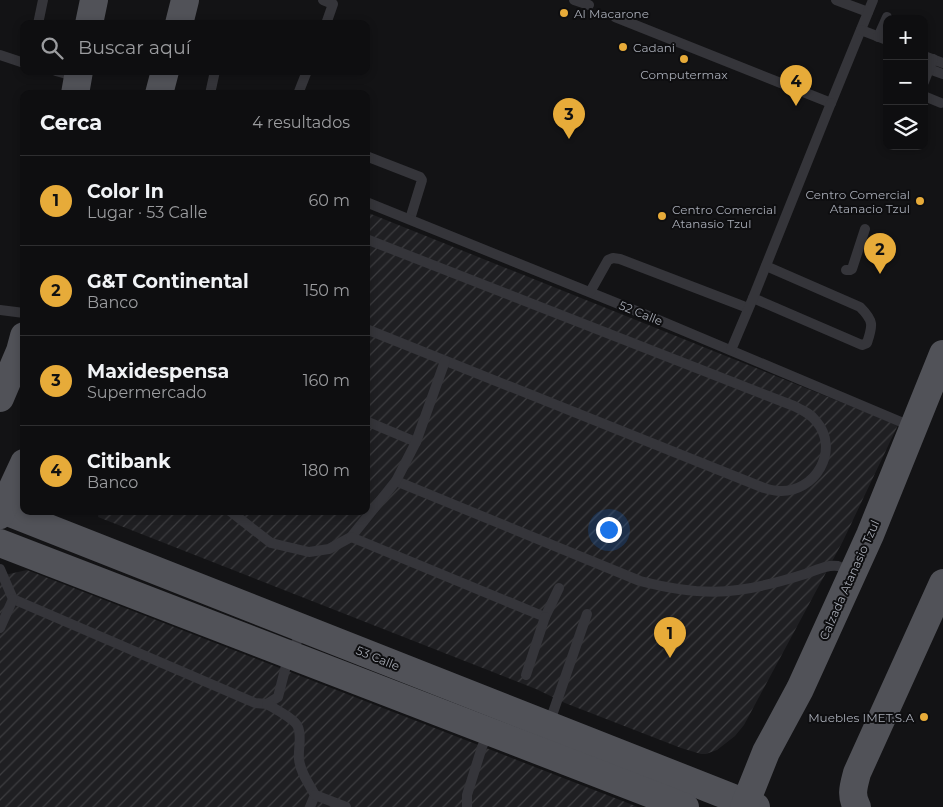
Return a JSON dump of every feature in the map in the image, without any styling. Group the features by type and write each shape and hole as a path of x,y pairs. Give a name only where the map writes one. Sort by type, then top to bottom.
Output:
{"main road":[{"path":"90,20 94,0"},
{"path":"179,20 185,0"},
{"path":"160,90 164,75"},
{"path":"0,398 6,368 20,351"},
{"name":"Calzada Atanasio Tzul","path":"749,806 766,752 800,689 870,535 943,354"},
{"path":"1,511 20,472"},
{"name":"53 Calle","path":"1,511 305,629 686,807"},
{"name":"53 Calle","path":"0,542 289,654 495,719 548,725 749,806"},
{"path":"855,799 857,773 943,583"},
{"path":"655,767 706,778 729,778 749,766 766,752"}],"lane":[{"path":"39,20 43,0"},
{"path":"324,0 333,4 327,20"},
{"path":"574,0 589,5"},
{"path":"836,0 868,12"},
{"path":"731,350 873,0"},
{"path":"615,16 831,103"},
{"path":"861,30 883,39"},
{"path":"0,56 20,62"},
{"path":"932,62 943,74"},
{"path":"211,90 214,75"},
{"path":"300,90 305,75"},
{"path":"928,97 942,102"},
{"path":"370,158 420,177 422,180 410,219"},
{"name":"52 Calle","path":"370,204 731,350 913,427"},
{"path":"846,270 852,269 865,229"},
{"path":"370,241 807,412 817,422 824,434 826,448 823,462 811,480 793,490 778,492 764,488 370,331"},
{"path":"590,292 608,260 612,258 620,259 748,308"},
{"path":"753,298 862,345 867,343 872,324 860,307 766,266"},
{"path":"0,310 20,312"},
{"path":"370,514 396,481 416,442 445,360"},
{"path":"370,423 416,442"},
{"path":"396,481 640,581 668,588 737,591 805,574 826,566 839,566 852,574"},
{"path":"235,515 271,543 308,552 328,549 352,537 369,515"},
{"path":"352,537 545,617"},
{"path":"0,568 13,599 232,694 255,703 267,704 294,722 298,728 300,738 299,760 304,776 315,795 346,807"},
{"path":"526,675 545,617 559,588"},
{"path":"0,628 13,599"},
{"path":"548,725 587,614"},
{"path":"267,704 278,697 289,654 305,629"},
{"path":"467,807 467,795 482,747 495,719"},
{"path":"310,807 315,795"}],"shaded area":[{"path":"370,214 898,425 843,541 744,725 735,736 717,750 706,754 681,748 565,703 536,689 98,517 99,515 370,515"},
{"path":"27,570 638,807 0,807 0,576"}],"place":[{"name":"Al Macarone","path":"564,13"},
{"name":"Cadani","path":"623,47"},
{"name":"Computermax","path":"684,59"},
{"name":"Citibank","path":"796,106"},
{"name":"Maxidespensa","path":"569,139"},
{"name":"Centro Comercial Atanacio Tzul","path":"920,201"},
{"name":"Centro Comercial Atanasio Tzul","path":"662,216"},
{"name":"G&T Continental","path":"880,274"},
{"name":"Color In","path":"670,658"},
{"name":"Muebles IMET.S.A","path":"924,717"}]}
